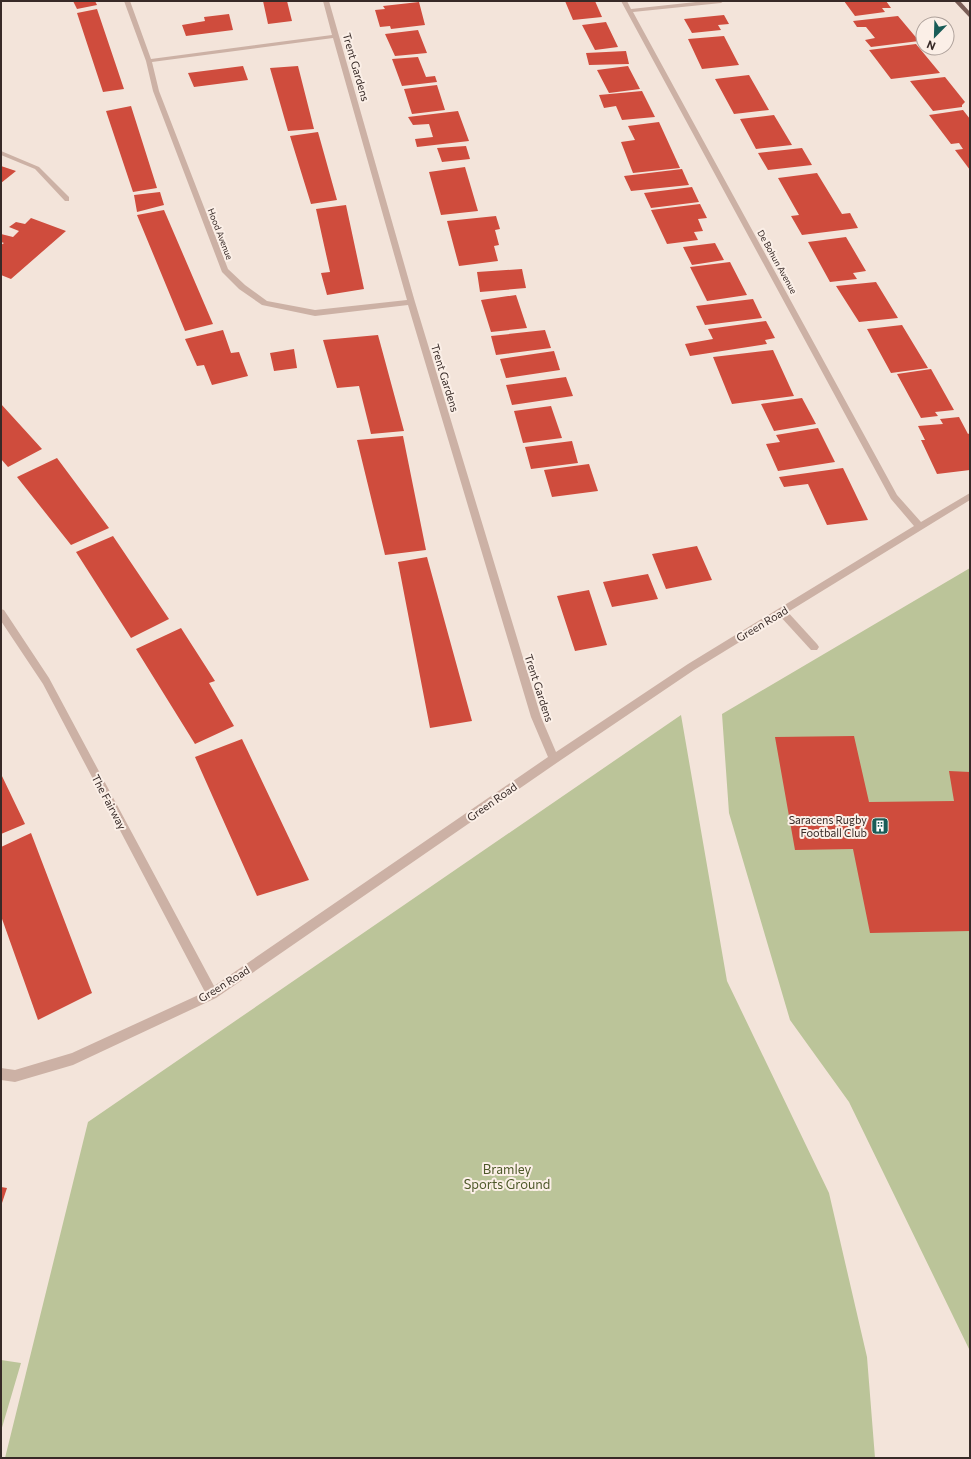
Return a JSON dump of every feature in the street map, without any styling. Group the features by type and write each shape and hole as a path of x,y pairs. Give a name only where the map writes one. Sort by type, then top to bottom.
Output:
{"main road":[{"path":"957,1 970,16"}],"street":[{"name":"Hood Avenue","path":"126,1 150,61 156,91 224,270 242,287 265,303 315,313 411,302"},
{"name":"Trent Gardens","path":"326,1 411,302 536,717 554,759"},
{"name":"De Bohun Avenue","path":"624,1 894,497 920,527"},
{"path":"630,11 721,1"},
{"path":"150,61 335,36"},
{"path":"1,153 38,168 67,199"},
{"name":"Green Road","path":"1,1074 15,1076 72,1059 212,994 554,759 691,667 970,496"},
{"path":"782,612 814,647"},
{"name":"The Fairway","path":"1,613 46,681 212,994"}],"green space":[{"path":"970,568 970,1351 849,1102 790,1020 729,813 722,714"},
{"name":"Bramley Sports Ground","path":"681,715 727,981 829,1193 867,1357 875,1458 5,1458 88,1122"},
{"path":"1,1360 21,1363 1,1431"}],"building":[{"path":"73,1 95,1 97,5 77,9"},
{"path":"263,1 287,1 292,21 268,24"},
{"path":"565,1 595,1 602,17 573,20"},
{"path":"844,1 886,1 891,8 882,8 885,12 855,16"},
{"path":"419,2 425,25 391,29 390,26 380,27 375,10 385,9 383,6"},
{"path":"97,9 124,89 103,92 77,13"},
{"path":"229,14 233,30 186,36 182,25 205,21 204,17"},
{"path":"724,15 729,24 718,25 721,30 692,33 684,19"},
{"path":"898,16 915,36 915,42 871,47 865,40 875,38 866,27 857,27 853,21"},
{"path":"606,22 618,47 595,50 582,25"},
{"path":"418,30 427,53 395,56 385,34"},
{"path":"724,36 739,65 702,69 688,39"},
{"path":"915,44 915,56 926,56 940,73 891,79 869,50"},
{"path":"626,51 629,64 589,65 586,53"},
{"path":"418,57 426,77 435,76 437,82 402,86 392,59"},
{"path":"243,66 248,80 194,87 188,73"},
{"path":"298,66 314,129 288,131 270,68"},
{"path":"628,66 640,89 609,93 597,70"},
{"path":"749,75 769,110 734,114 715,79"},
{"path":"945,77 965,102 962,107 933,111 910,81"},
{"path":"437,85 445,110 412,114 404,89"},
{"path":"642,91 655,117 622,120 616,106 604,108 599,95"},
{"path":"131,106 157,188 133,192 106,111"},
{"path":"963,110 970,119 970,170 955,150 963,149 959,143 951,144 929,115"},
{"path":"458,111 469,141 417,147 415,139 433,137 429,124 413,125 408,117"},
{"path":"774,115 792,145 756,149 740,119"},
{"path":"659,122 680,168 633,173 621,142 635,140 628,126"},
{"path":"318,132 337,200 311,204 290,136"},
{"path":"466,146 470,159 442,162 437,148"},
{"path":"802,148 812,165 768,170 758,153"},
{"path":"1,166 16,171 1,183"},
{"path":"465,167 478,211 441,215 429,172"},
{"path":"682,169 689,185 631,191 624,176"},
{"path":"817,173 842,214 850,213 858,228 802,235 791,216 799,215 778,178"},
{"path":"692,187 699,202 651,208 644,193"},
{"path":"160,192 164,205 137,212 134,195"},
{"path":"700,204 707,218 698,219 703,231 694,232 698,240 667,244 651,210"},
{"path":"346,205 364,289 327,295 321,273 330,272 316,209"},
{"path":"164,210 213,324 185,331 137,215"},
{"path":"496,216 500,229 495,230 499,245 494,246 498,261 459,266 447,221"},
{"path":"31,218 66,231 11,279 1,275 1,245 4,243 1,242 1,234 13,237 19,231 9,227 16,222 25,224"},
{"path":"846,237 866,271 853,273 857,279 830,282 808,242"},
{"path":"715,243 724,260 692,265 683,247"},
{"path":"730,262 747,295 707,301 690,267"},
{"path":"522,269 526,288 480,292 477,272"},
{"path":"876,282 898,318 859,322 836,286"},
{"path":"516,295 527,328 491,332 481,300"},
{"path":"753,299 762,318 705,325 696,306"},
{"path":"766,321 775,338 765,340 767,344 690,356 685,344 713,339 708,329"},
{"path":"902,325 928,368 891,373 867,329"},
{"path":"223,330 231,353 239,352 248,376 212,385 204,365 197,366 185,339"},
{"path":"545,330 551,348 496,355 491,336"},
{"path":"378,335 404,431 371,434 359,386 337,388 323,340"},
{"path":"294,349 297,368 274,371 270,353"},
{"path":"773,350 794,396 732,404 713,357"},
{"path":"554,351 560,370 506,378 500,359"},
{"path":"931,369 954,410 935,412 938,416 921,418 897,374"},
{"path":"566,377 573,396 512,405 506,385"},
{"path":"802,398 816,424 774,431 761,404"},
{"path":"1,404 42,449 8,467 1,459"},
{"path":"551,406 562,438 523,443 514,411"},
{"path":"959,417 968,434 970,433 970,470 937,474 921,440 925,440 918,426 943,424 940,419"},
{"path":"818,428 835,462 778,471 766,444 780,442 776,435"},
{"path":"403,436 426,550 385,555 357,440"},
{"path":"572,441 578,463 531,469 525,447"},
{"path":"57,458 109,528 71,545 17,477"},
{"path":"589,464 598,491 552,497 544,470"},
{"path":"843,468 868,520 827,525 808,484 784,487 779,477"},
{"path":"113,536 169,619 131,638 76,552"},
{"path":"697,546 712,580 666,589 652,554"},
{"path":"427,557 472,721 430,728 398,562"},
{"path":"648,574 658,599 612,607 603,582"},
{"path":"589,590 607,645 575,651 557,596"},
{"path":"181,628 215,681 209,683 234,726 195,744 136,649"},
{"name":"Saracens Rugby Football Club","path":"854,736 869,802 954,801 949,771 970,772 970,931 870,933 853,849 795,850 775,737"},
{"path":"242,739 309,880 257,896 195,757"},
{"path":"1,774 25,824 1,834"},
{"path":"31,833 92,993 38,1020 1,916 1,847"},
{"path":"1,1187 7,1188 1,1206"}],"place":[{"name":"Saracens Rugby Football Club","path":"880,826"}]}
